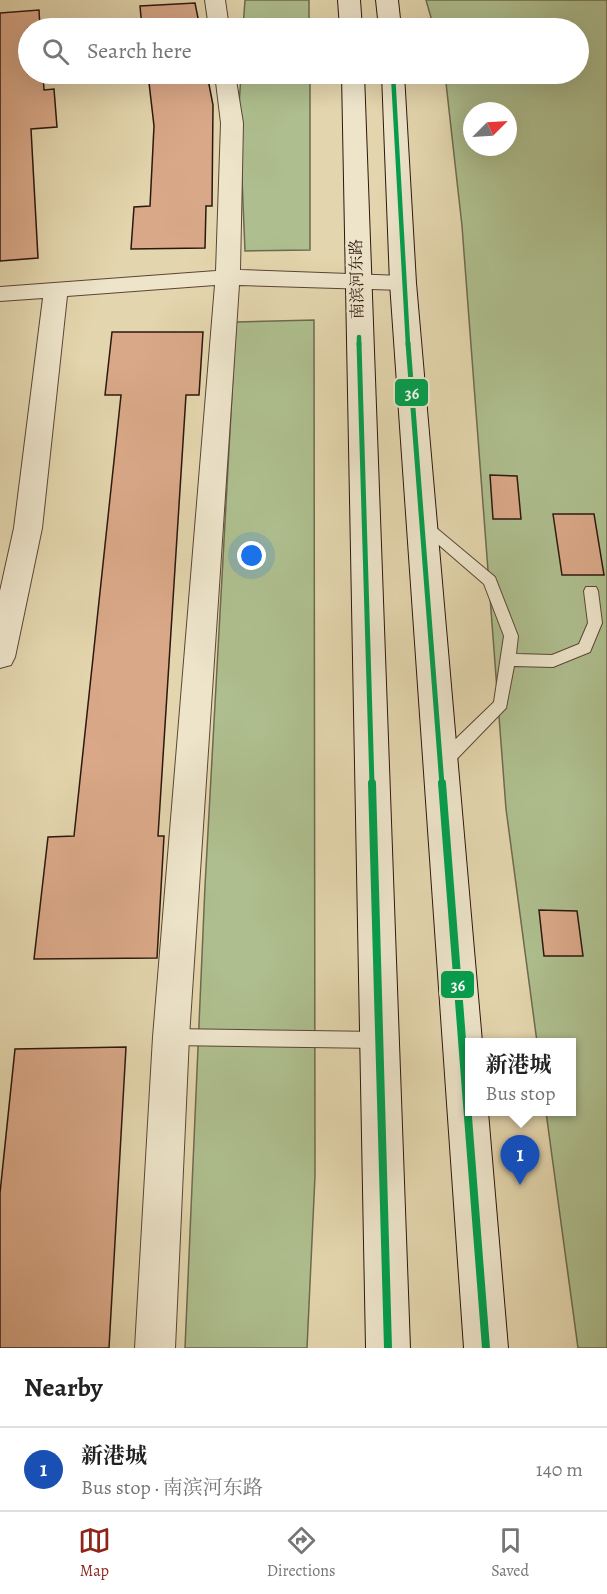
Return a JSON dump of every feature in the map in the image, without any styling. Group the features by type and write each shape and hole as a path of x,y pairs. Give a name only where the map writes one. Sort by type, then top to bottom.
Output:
{"main road":[{"path":"349,0 350,18"},
{"path":"387,0 389,18"},
{"name":"南滨河东路","path":"353,84 388,1348"},
{"path":"393,84 403,283 465,1075"},
{"path":"468,1116 486,1348"}],"street":[{"path":"215,0 218,18"},
{"path":"155,1348 171,1037 228,277 232,123 226,84"},
{"path":"0,294 228,277 403,283"},
{"path":"0,657 28,528 56,290"}],"lane":[{"path":"422,523 490,581 511,636 501,704 441,764"},
{"path":"508,660 553,661 585,648 595,623 591,591"},
{"path":"171,1037 379,1040"}],"green space":[{"path":"245,0 309,0 309,18 244,18"},
{"path":"426,0 607,0 607,1348 578,1348 547,1116 576,1116 576,1038 536,1038 506,809 462,226 446,84 589,84 589,18 431,18"},
{"path":"240,84 310,84 310,250 245,251 239,106"},
{"path":"314,320 315,1176 307,1348 185,1348 205,886 236,322"}],"building":[{"path":"195,3 198,18 141,18 140,6"},
{"path":"39,10 39,18 18,18 18,84 44,84 44,90 54,89 57,127 31,129 38,258 0,261 0,13"},
{"path":"149,84 209,84 213,105 212,206 206,206 205,248 131,249 134,207 150,206 154,126"},
{"path":"112,332 203,332 199,395 186,395 158,836 164,836 157,958 34,959 48,837 74,836 121,395 105,395"},
{"path":"490,475 517,476 521,519 493,519"},
{"path":"553,514 594,514 604,575 562,575"},
{"path":"539,910 577,911 583,956 544,956"},
{"path":"126,1047 109,1348 0,1348 0,1193 15,1049"}],"transit line":[{"name":"36","path":"393,84 403,283 465,1079"},
{"name":"36","path":"359,337 388,1348"},
{"name":"36","path":"468,1116 486,1348"}],"place":[{"name":"新港城","path":"520,1185"}]}
